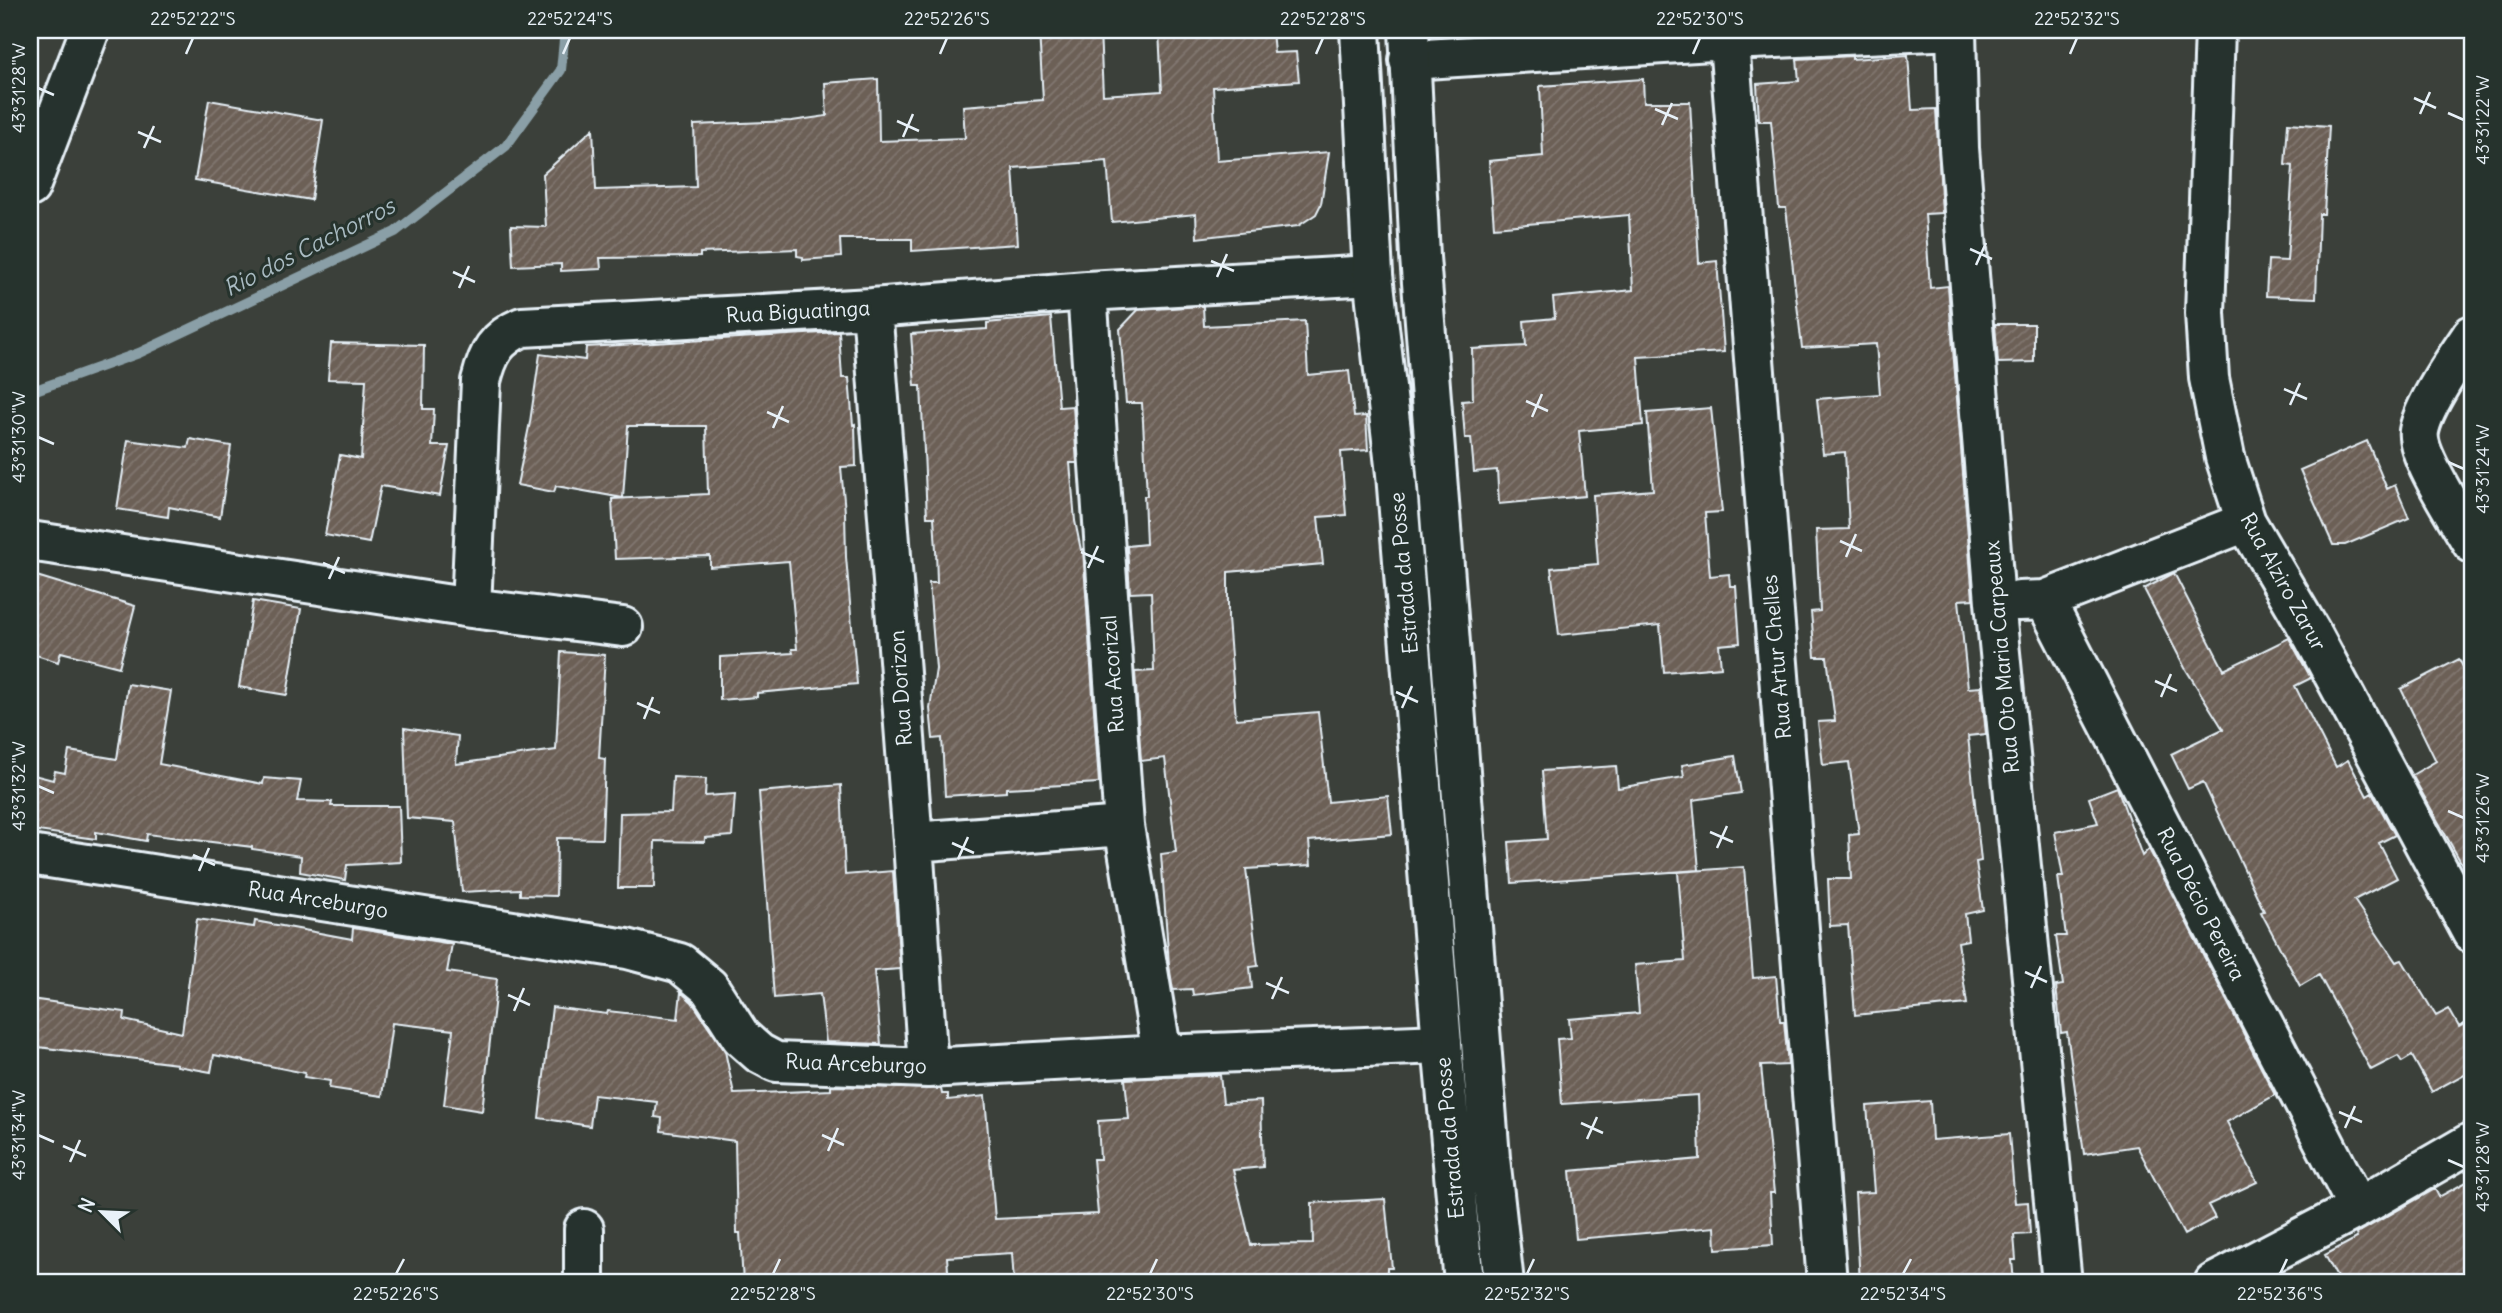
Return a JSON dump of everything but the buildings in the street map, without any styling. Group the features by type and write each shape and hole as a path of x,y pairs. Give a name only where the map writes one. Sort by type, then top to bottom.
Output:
{"street":[{"path":"30,187 44,113 90,30"},
{"name":"Estrada da Posse","path":"1360,30 1373,275 1396,474 1464,1283"},
{"path":"1409,45 1956,30"},
{"name":"Rua Oto Maria Carpeaux","path":"1956,30 1959,148 1996,602 2062,1283"},
{"name":"Rua Alziro Zarur","path":"2215,30 2205,313 2208,365 2225,457 2246,522 2319,648 2472,933"},
{"name":"Rua Artur Chelles","path":"1728,35 1827,1283"},
{"name":"Estrada da Posse","path":"1409,45 1420,257 1488,1130 1504,1283"},
{"name":"Rua Biguatinga","path":"471,608 481,381 486,362 505,334 522,327 872,308 1373,275"},
{"name":"Rua Acorizal","path":"1087,292 1124,826 1162,1055"},
{"name":"Rua Dorizon","path":"872,308 928,1068"},
{"path":"2462,351 2419,430 2419,442 2421,452 2472,543"},
{"path":"1996,602 2045,600 2246,522"},
{"path":"30,541 471,608 623,627"},
{"name":"Rua Décio Pereira","path":"2045,600 2358,1208"},
{"path":"913,842 1124,826"},
{"name":"Rua Arceburgo","path":"30,855 627,949 680,963 709,987 741,1037 759,1053 776,1062 928,1068 1442,1044"},
{"path":"2214,1283 2358,1208 2472,1142"},
{"path":"584,1230 584,1283"}],"waterway":[{"name":"Rio dos Cachorros","path":"30,392 139,353 395,232 506,146 561,70 565,30"}]}
